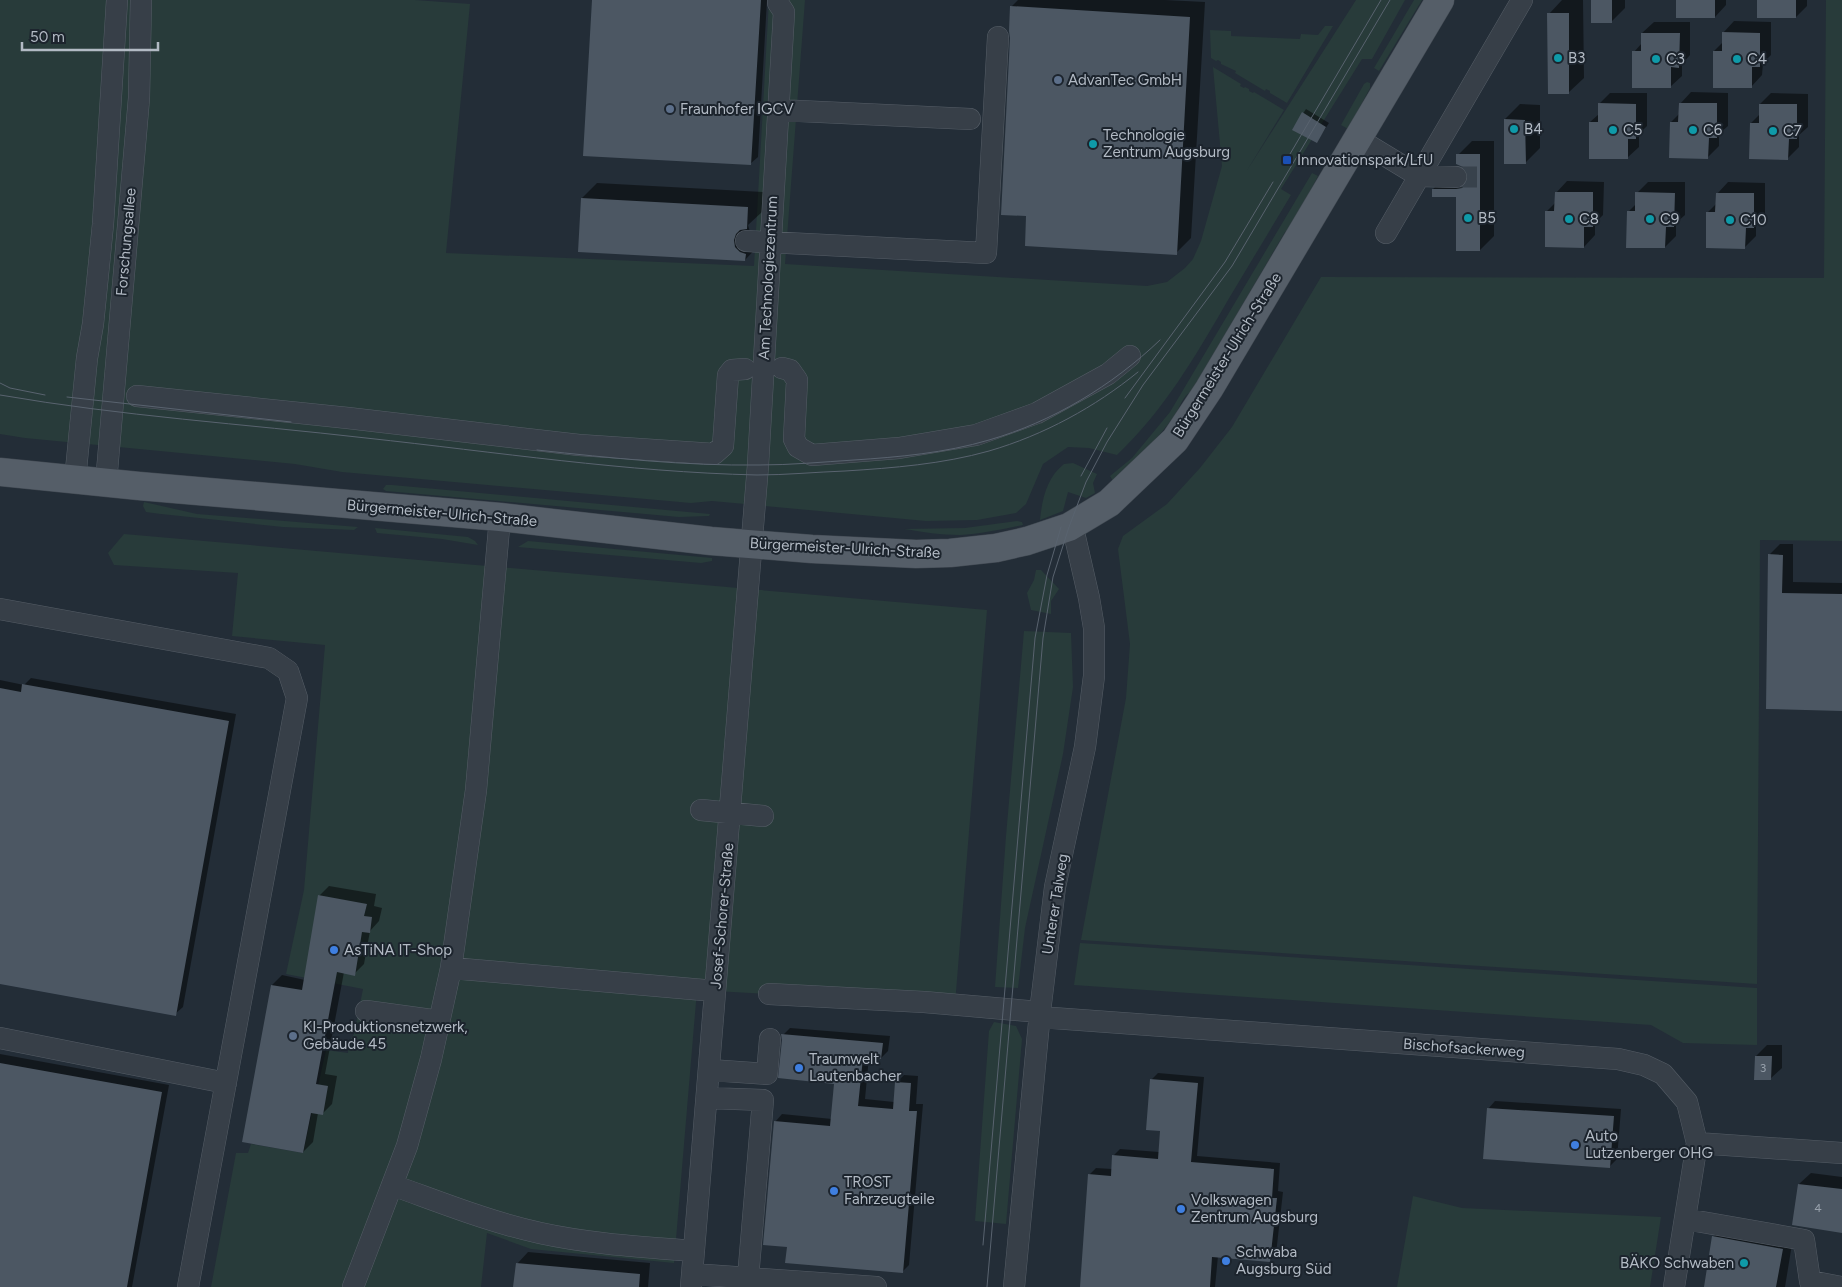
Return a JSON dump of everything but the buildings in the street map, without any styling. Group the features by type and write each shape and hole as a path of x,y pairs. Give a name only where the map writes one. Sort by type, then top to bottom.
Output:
{"main road":[{"name":"Bürgermeister-Ulrich-Straße","path":"0,472 500,517 752,544 916,554 950,553 996,548 1028,541 1072,524 1109,502 1175,440 1208,390 1440,0"}],"street":[{"name":"Forschungsallee","path":"75,480 103,224 117,0"},
{"name":"Forschungsallee","path":"106,483 139,98 141,0"},
{"path":"1386,233 1522,0"},
{"name":"Am Technologiezentrum","path":"752,544 786,4"},
{"path":"746,241 986,253 998,37"},
{"path":"778,110 970,119"},
{"path":"1358,139 1419,176 1456,177"},
{"path":"782,368 790,370 797,380 794,439 798,447 812,454 899,448 976,435 1037,412 1108,374 1130,356"},
{"path":"137,396 579,445 714,454 723,446 728,376 732,370 745,369"},
{"path":"352,1287 392,1185 414,1121 451,968 476,790 500,517"},
{"name":"Unterer Talweg","path":"1014,1287 1039,1014 1055,886 1085,747 1094,676 1094,628 1072,524"},
{"name":"Josef-Schorer-Straße","path":"692,1280 752,544"},
{"path":"0,609 269,658 288,671 297,698 188,1287"},
{"path":"701,810 764,816"},
{"path":"451,968 715,991"},
{"name":"Bischofsackerweg","path":"768,994 974,1006 1039,1014 1618,1060 1644,1065 1664,1074 1687,1102 1697,1143 1674,1287"},
{"path":"366,1011 439,1022"},
{"path":"0,1038 226,1083"},
{"path":"710,1070 767,1074 770,1039"},
{"path":"708,1098 763,1100 748,1278"},
{"path":"1697,1143 1842,1153"},
{"path":"392,1185 490,1220 540,1233 594,1242 694,1251"},
{"path":"1685,1219 1804,1240 1810,1281 1841,1287"},
{"path":"692,1280 748,1278 876,1287"}],"green space":[{"path":"0,0 415,0 470,4 446,253 754,266 769,0 805,0 785,264 1147,286 1167,282 1185,268 1193,259 1201,241 1222,166 1213,67 1241,84 1240,86 1249,89 1249,91 1254,92 1284,110 1246,172 1356,0 1405,0 1372,59 1362,59 1281,189 1291,195 1191,362 1165,401 1134,437 1117,455 1089,448 1068,447 1043,464 1026,504 1016,513 977,520 926,521 712,501 691,503 342,472 295,464 0,434"},
{"path":"1414,0 1422,0 1379,71 1374,68"},
{"path":"1826,0 1842,0 1842,541 1760,540 1757,984 1081,940 1126,698 1130,644 1118,549 1123,536 1167,504 1200,468 1232,427 1321,277 1824,278"},
{"path":"1325,26 1333,26 1287,103 1270,93 1270,91 1266,89 1265,91 1235,73 1236,71 1221,64 1218,60 1216,61 1211,58 1210,30 1231,31 1231,36 1300,39 1301,34 1318,35"},
{"path":"1370,83 1370,88 1348,129 1341,125 1364,84"},
{"path":"1312,173 1318,176 1291,228 1285,232 1191,392 1185,396 1174,416 1160,434 1113,481 1110,476 1132,458 1170,412"},
{"path":"1073,463 1097,474 1093,483 1095,493 1086,498 1068,492 1063,511 1040,520 1046,489 1053,475 1064,464"},
{"path":"386,485 710,514 709,516 679,517 386,491 383,489"},
{"path":"144,502 197,514 358,527 354,530 283,527 161,514 146,512 143,506"},
{"path":"1017,521 1022,522 1023,525 968,534 939,534 904,529 965,528"},
{"path":"375,528 468,537 478,545 442,539 377,533"},
{"path":"124,534 987,610 955,1004 697,990 674,1263 531,1249 487,1233 481,1287 211,1287 236,1153 248,1153 251,1144 303,1153 326,1050 348,1053 349,1042 354,1034 363,989 286,974 304,890 325,645 232,636 238,573 114,565 108,553"},
{"path":"528,541 712,558 712,561 701,563 518,547"},
{"path":"1036,570 1041,570 1059,589 1051,601 1051,614 1031,610 1027,593 1034,580"},
{"path":"1024,631 1071,633 1073,687 1063,754 1025,928 1018,988 995,987 1006,836"},
{"path":"1080,943 1757,988 1757,1045 1683,1043 1651,1025 1074,985"},
{"path":"994,1022 1016,1026 1022,1039 1006,1224 975,1221 989,1031"},
{"path":"1413,1196 1462,1208 1661,1217 1650,1287 1397,1287"}],"tunnel":[{"path":"1456,177 1480,177"}],"tram line":[{"path":"1290,154 1381,0"},
{"path":"987,1287 1043,638 1053,577 1086,482 1107,442 1143,385 1232,266 1390,0"},
{"path":"1125,398 1225,262 1273,182"},
{"path":"537,450 648,461 731,465 806,463 939,451 989,440 1058,413 1080,401 1122,372 1160,340"},
{"path":"0,395 91,409 561,461 659,470 768,475 900,467 954,459 989,451 1029,437 1068,419 1122,385 1138,372"},
{"path":"0,383 10,388 45,395"},
{"path":"67,397 291,422"},
{"path":"1081,476 1107,428"},
{"path":"983,1245 1035,638 1047,575 1061,527"}],"place":[{"name":"B3","path":"1558,58"},
{"name":"C3","path":"1656,59"},
{"name":"C4","path":"1737,59"},
{"name":"AdvanTec GmbH","path":"1058,80"},
{"name":"Fraunhofer IGCV","path":"670,109"},
{"name":"B4","path":"1514,129"},
{"name":"C5","path":"1613,130"},
{"name":"C6","path":"1693,130"},
{"name":"C7","path":"1773,131"},
{"name":"Technologie Zentrum Augsburg","path":"1093,144"},
{"name":"Innovationspark/LfU","path":"1287,160"},
{"name":"B5","path":"1468,218"},
{"name":"C8","path":"1569,219"},
{"name":"C9","path":"1650,219"},
{"name":"C10","path":"1730,220"},
{"name":"AsTiNA IT-Shop","path":"334,950"},
{"name":"KI-Produktionsnetzwerk, Gebäude 45","path":"293,1036"},
{"name":"Traumwelt Lautenbacher","path":"799,1068"},
{"name":"Auto Lutzenberger OHG","path":"1575,1145"},
{"name":"TROST Fahrzeugteile","path":"834,1191"},
{"name":"Volkswagen Zentrum Augsburg","path":"1181,1209"},
{"name":"Schwaba Augsburg Süd","path":"1226,1261"},
{"name":"BÄKO Schwaben","path":"1744,1263"}]}
